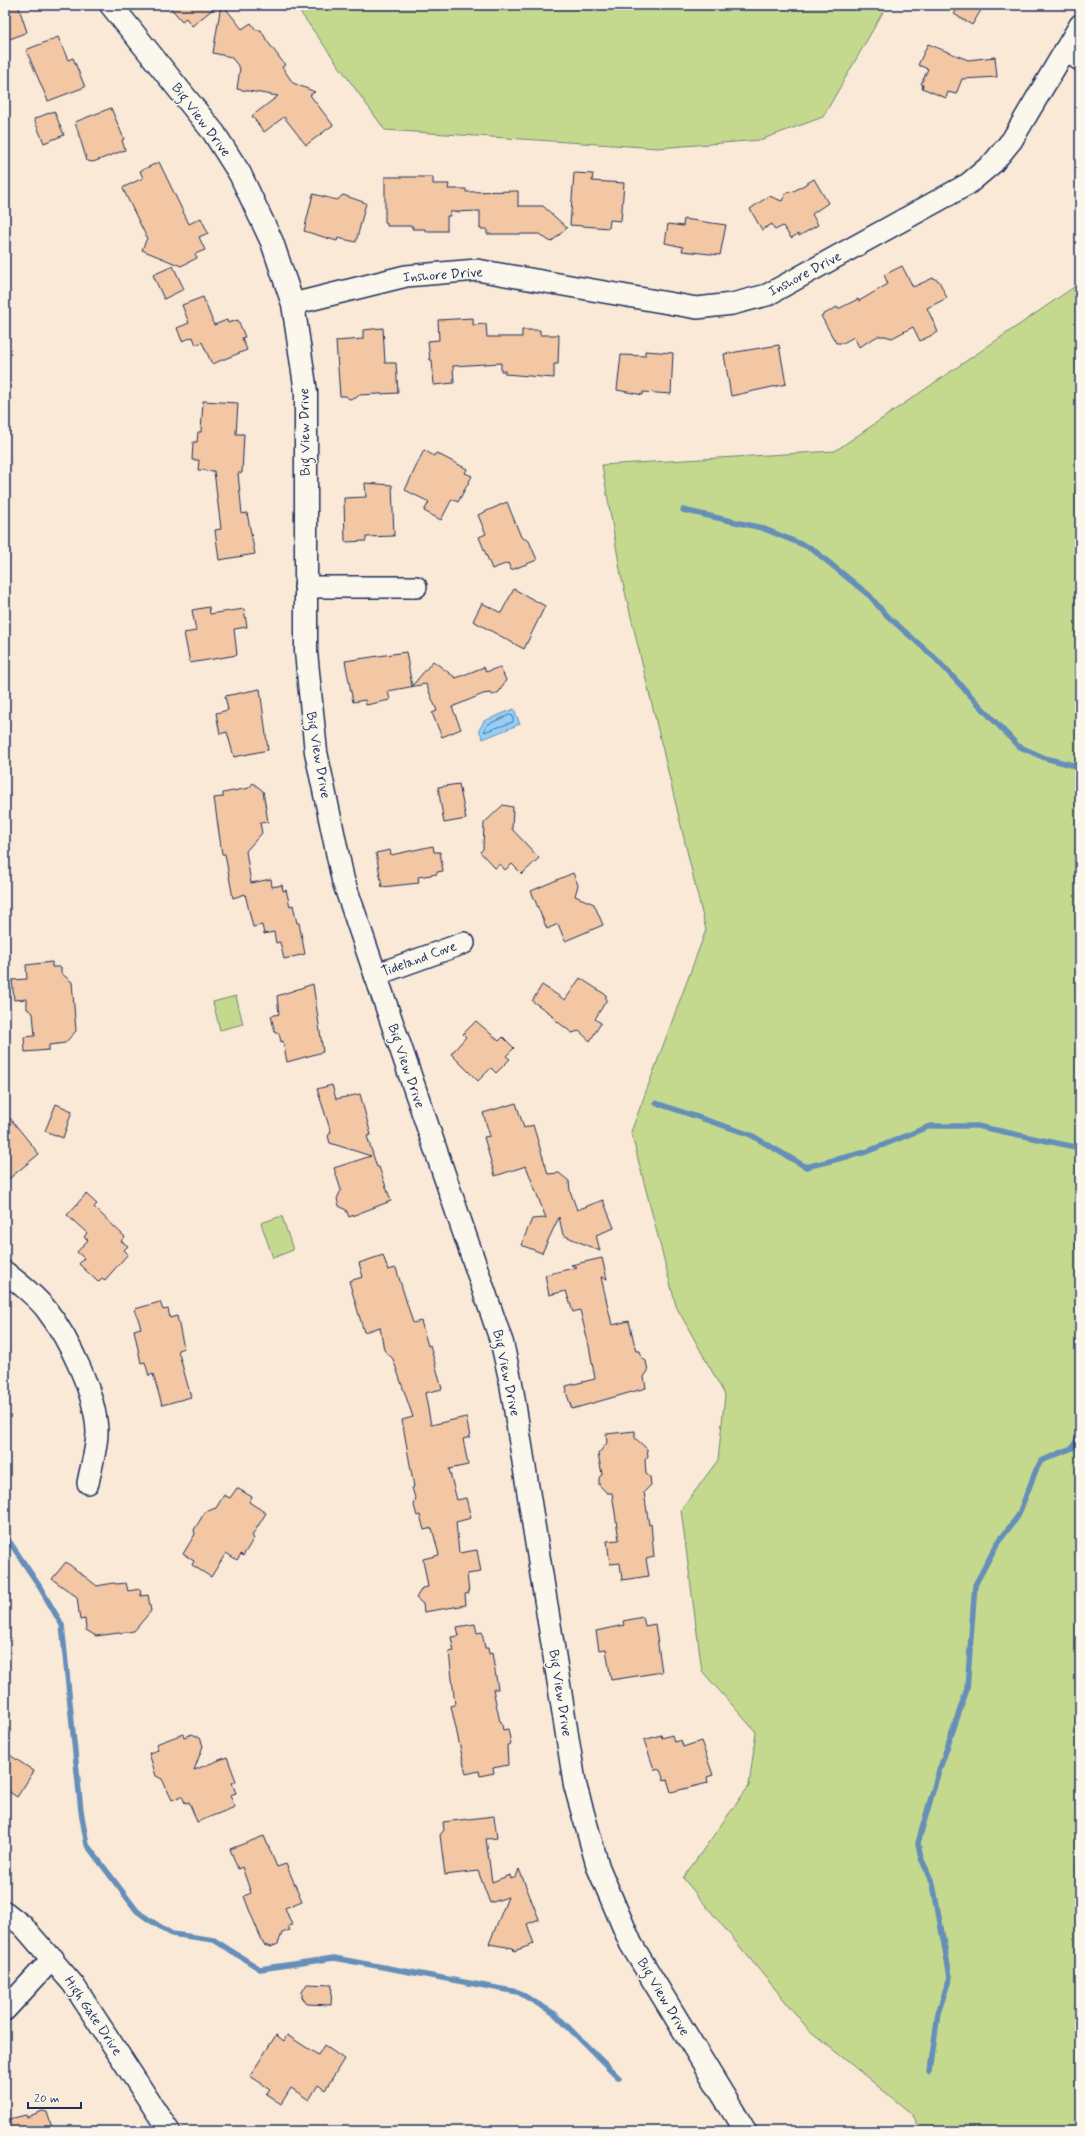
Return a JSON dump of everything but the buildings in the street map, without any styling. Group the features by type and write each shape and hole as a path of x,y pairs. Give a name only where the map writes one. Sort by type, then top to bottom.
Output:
{"street":[{"name":"Big View Drive","path":"111,5 214,134 240,174 272,242 293,304 306,392 307,431 304,587 306,652 316,752 343,880 502,1343 512,1391 575,1785 598,1867 631,1944 745,2131"},
{"name":"Inshore Drive","path":"293,304 406,276 477,270 697,308 732,304 767,296 968,184 993,163 1012,140 1073,55 1080,25"},
{"path":"304,587 416,587"},
{"name":"Tideland Cove","path":"375,975 464,943"},
{"path":"5,1272 46,1308 65,1338 92,1397 97,1433 88,1483"},
{"name":"High Gate Drive","path":"5,1912 23,1926 53,1958 74,1984 169,2131"},
{"path":"5,2010 53,1958"}],"green space":[{"path":"295,5 887,5 823,117 760,140 658,148 385,130"},
{"path":"1080,283 1080,2131 922,2131 912,2114 809,2030 683,1878 749,1786 756,1732 702,1671 681,1510 718,1460 725,1395 676,1306 631,1132 706,930 621,575 602,465 835,451"},
{"path":"236,996 243,1024 220,1030 213,1002"},
{"path":"282,1216 293,1250 273,1258 261,1223"}],"water":[{"path":"514,709 520,724 483,739 479,730 484,721"}],"waterway":[{"path":"683,510 762,528 811,548 870,596 884,613 936,659 1018,746 1045,758 1080,767"},
{"path":"656,1103 751,1135 806,1167 866,1152 930,1126 977,1126 1080,1148"},
{"path":"930,2072 938,2013 950,1977 933,1884 921,1858 918,1843 937,1777 967,1689 975,1585 997,1544 1018,1516 1041,1461 1072,1448 1080,1435"},
{"path":"5,1535 38,1584 62,1625 81,1811 87,1845 137,1911 172,1934 214,1940 260,1969 334,1958 518,1992 555,2014 619,2078"}]}
